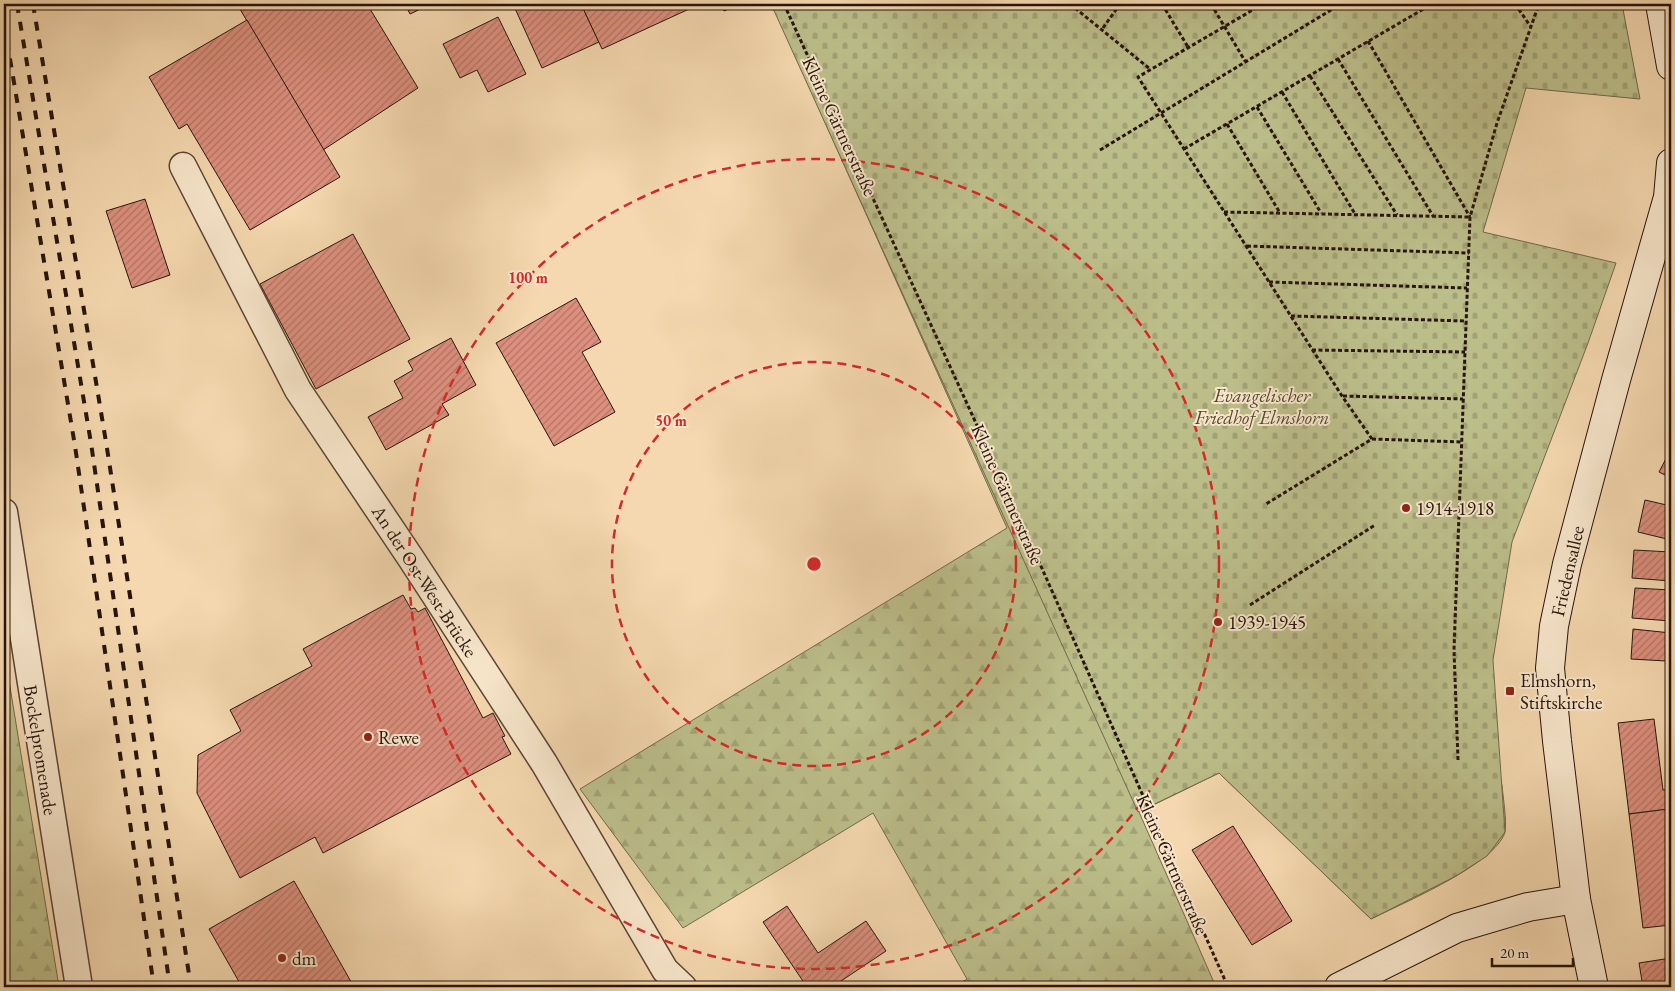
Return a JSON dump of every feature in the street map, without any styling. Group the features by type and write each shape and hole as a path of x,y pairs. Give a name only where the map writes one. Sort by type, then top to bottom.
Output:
{"street":[{"path":"1660,4 1671,66"},
{"name":"Friedensallee","path":"1594,987 1576,899 1551,676 1554,626 1567,564 1616,380 1670,197 1671,163"},
{"name":"An der Ost-West-Brücke","path":"183,166 298,390 412,560 544,764 665,970 684,987"},
{"name":"Bockelpromenade","path":"4,512 78,987"},
{"path":"1339,987 1457,928 1528,907 1576,899"}],"path":[{"name":"Kleine Gärtnerstraße","path":"784,4 1024,528 1228,987"},
{"path":"1070,4 1103,28 1150,69"},
{"path":"1103,28 1120,4"},
{"path":"1162,4 1188,47"},
{"path":"1211,4 1245,62"},
{"path":"1263,4 1138,77 1312,350 1372,439"},
{"path":"1100,150 1341,4"},
{"path":"1184,150 1432,4"},
{"path":"1515,4 1531,28"},
{"path":"1458,760 1454,650 1470,217 1497,123 1539,4"},
{"path":"1368,41 1470,217"},
{"path":"1338,59 1433,216"},
{"path":"1310,76 1397,215"},
{"path":"1282,92 1355,214"},
{"path":"1257,107 1321,214"},
{"path":"1227,124 1280,213"},
{"path":"1224,212 1470,217"},
{"path":"1246,246 1469,253"},
{"path":"1270,282 1468,288"},
{"path":"1291,316 1466,321"},
{"path":"1312,350 1465,352"},
{"path":"1342,396 1464,399"},
{"path":"1266,504 1372,439 1463,442"},
{"path":"1250,605 1375,525"}],"green space":[{"name":"Evangelischer Friedhof Elmshorn","path":"771,4 1622,4 1640,99 1526,88 1483,232 1616,263 1588,343 1512,542 1493,660 1505,832 1487,856 1456,876 1371,919 1219,773 1138,812"},
{"path":"1031,4 1502,785 1505,832 1498,844 1467,870 1371,919 1219,773 1139,812 1216,987 954,987 967,979 873,813 683,928 580,789 1007,528 784,31"},
{"path":"4,650 59,987 4,987"}],"building":[{"path":"237,4 367,4 418,88 323,150"},
{"path":"405,4 431,4 410,14"},
{"path":"513,4 581,4 599,42 542,68"},
{"path":"581,4 700,4 602,49"},
{"path":"721,4 740,4 724,11"},
{"path":"498,17 526,74 488,92 477,70 460,78 443,44"},
{"path":"247,20 340,177 250,230 187,124 179,129 149,77"},
{"path":"145,199 170,275 132,288 106,211"},
{"path":"353,234 410,339 316,389 260,284"},
{"path":"576,298 601,342 582,352 615,412 554,446 496,343"},
{"path":"451,338 476,385 442,404 449,415 386,450 368,417 403,398 394,381 413,370 408,361"},
{"path":"1671,452 1671,478 1659,472"},
{"path":"1645,500 1671,506 1671,540 1638,532"},
{"path":"1634,550 1671,552 1671,581 1632,578"},
{"path":"1635,588 1671,590 1671,621 1632,618"},
{"name":"Rewe","path":"403,595 411,609 415,608 418,612 425,608 483,718 493,713 505,736 502,737 511,754 323,853 315,837 240,878 197,793 198,755 241,731 230,710 312,666 303,649"},
{"path":"1633,629 1671,633 1671,646 1667,645 1666,661 1631,659"},
{"path":"1654,719 1663,790 1671,789 1671,809 1629,814 1618,723"},
{"path":"1668,809 1671,835 1671,925 1643,928 1629,814"},
{"path":"1233,826 1292,921 1252,945 1192,850"},
{"name":"dm","path":"294,881 354,987 242,987 209,929"},
{"path":"787,906 818,953 866,921 886,951 832,987 807,987 763,922"},
{"path":"1671,958 1671,987 1643,987 1639,963"}],"railway":[{"path":"17,4 91,443 170,987"},
{"path":"33,4 106,442 191,987"},
{"path":"4,23 75,446 154,987"}],"place":[{"name":"1914-1918","path":"1406,508"},
{"name":"1939-1945","path":"1218,622"},
{"name":"Elmshorn, Stiftskirche","path":"1510,691"},
{"name":"Rewe","path":"368,737"},
{"name":"dm","path":"282,958"}]}
